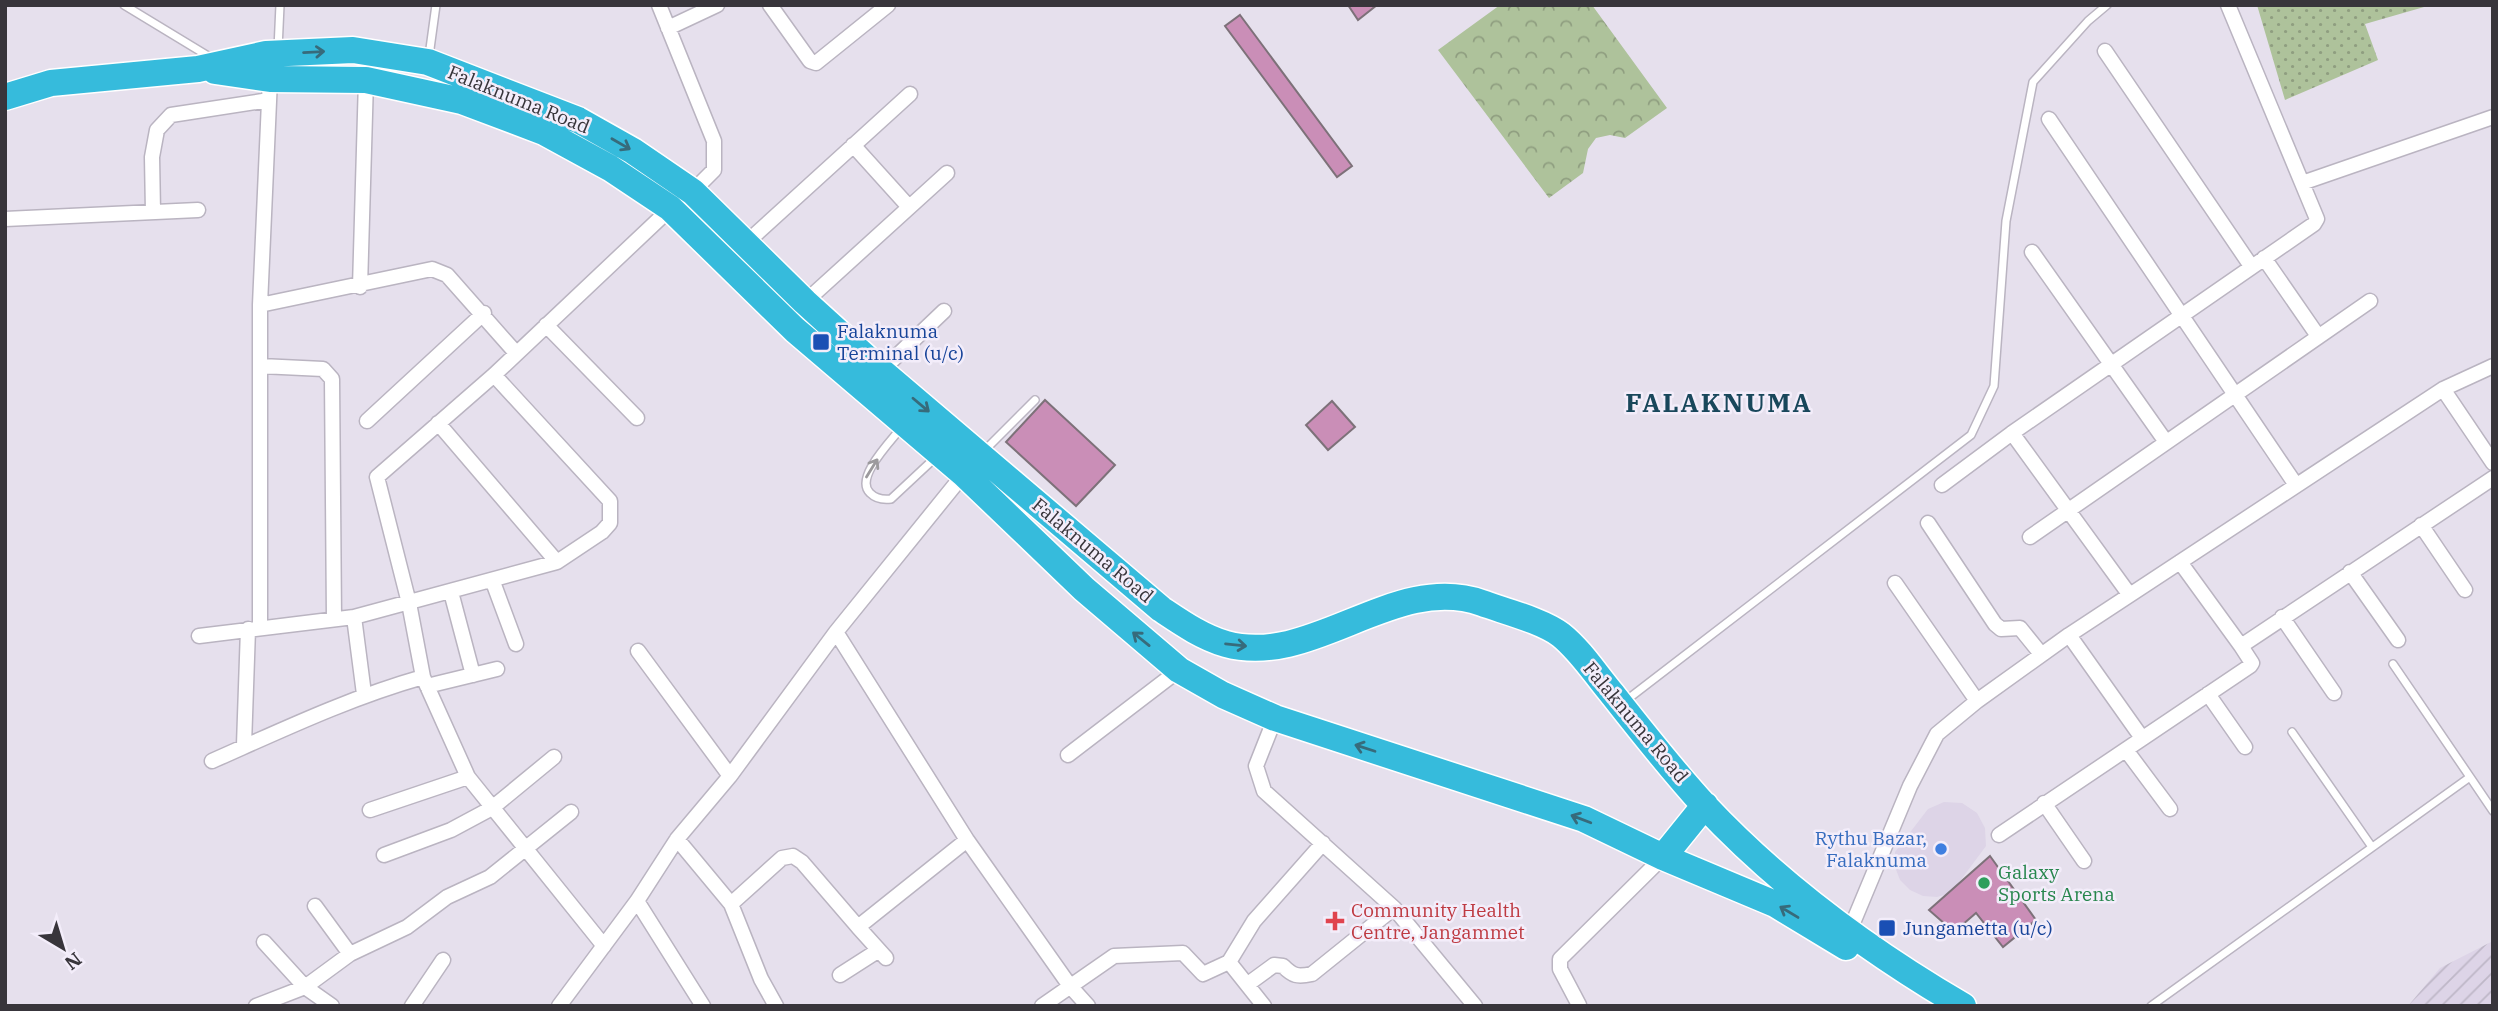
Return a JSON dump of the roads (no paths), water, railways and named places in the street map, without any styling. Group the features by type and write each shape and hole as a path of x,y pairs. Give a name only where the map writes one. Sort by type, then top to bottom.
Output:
{"highway":[{"name":"Falaknuma Road","path":"5,97 51,83 209,66 278,54 353,50 428,62 505,89 578,120 632,151 693,192 804,302 881,371 972,465 1084,589 1179,670 1223,695 1275,718 1584,819 1663,857 1775,904 1843,945 1926,1006"},
{"name":"Falaknuma Road","path":"209,66 270,89 366,80 462,101 544,132 599,162 670,208 794,330 939,454 972,465 1161,609 1198,633 1228,645 1267,647 1323,633 1389,606 1432,596 1466,597 1559,633 1705,805 1787,885 1919,980 1963,1006"},
{"path":"496,114 505,89"},
{"path":"1663,857 1705,805"}],"street":[{"path":"604,946 468,777 425,682 409,603 377,477 494,375 670,208 693,192 714,170 714,141 659,5"},
{"path":"668,28 717,5"},
{"path":"769,5 810,61 816,63 888,5"},
{"path":"1942,485 2012,433 2316,222 2228,5"},
{"path":"2105,51 2258,262 2318,336"},
{"path":"360,287 366,80"},
{"path":"153,212 152,156 157,130 171,115 270,89 260,306 261,366 254,628 244,745"},
{"path":"745,244 910,94"},
{"path":"2302,183 2493,117"},
{"path":"2049,119 2180,317 2296,485"},
{"path":"853,145 909,208"},
{"path":"804,302 947,173"},
{"path":"5,219 198,210"},
{"path":"2032,252 2166,442"},
{"path":"260,306 360,287 432,269 447,275 484,313 516,353"},
{"path":"2030,537 2370,301"},
{"path":"881,371 944,311"},
{"path":"367,421 484,313"},
{"path":"546,325 637,418"},
{"path":"261,366 323,369 332,379 334,619"},
{"path":"1850,930 1910,786 1937,734 2041,654 2129,594 2443,389 2493,366"},
{"path":"199,636 354,617 451,593 557,562 602,532 610,523 610,501 494,375"},
{"path":"2443,389 2493,463"},
{"path":"438,423 557,562"},
{"path":"2012,433 2129,594"},
{"path":"559,1006 637,901 677,839 730,776 836,632 972,465"},
{"path":"2241,646 2493,478"},
{"path":"1928,523 1995,624 2001,629 2020,628 2041,654"},
{"path":"2421,525 2466,590"},
{"path":"1999,835 2250,666 2250,659 2180,562"},
{"path":"2350,572 2398,640"},
{"path":"493,582 516,644"},
{"path":"1895,583 1977,701"},
{"path":"451,593 473,675"},
{"path":"354,617 364,694"},
{"path":"2282,617 2334,693"},
{"path":"836,632 967,840 1070,986 1088,1006"},
{"path":"2069,635 2142,738"},
{"path":"638,651 730,776"},
{"path":"212,761 364,694 497,669"},
{"path":"1068,755 1179,670"},
{"path":"2208,695 2245,747"},
{"path":"1275,718 1256,766 1264,791 1394,908 1470,1004"},
{"path":"2126,750 2170,809"},
{"path":"384,855 451,830 492,808 554,757"},
{"path":"370,810 468,777"},
{"path":"2044,803 2084,861"},
{"path":"256,1006 305,988 350,954 407,927 447,897 490,877 571,812"},
{"path":"677,839 731,904 761,979 776,1006"},
{"path":"858,927 967,840"},
{"path":"1042,1006 1114,956 1184,953 1203,974 1229,962 1254,921 1323,843"},
{"path":"731,904 782,858 793,856 802,862 882,954 840,975"},
{"path":"1579,1006 1560,969 1559,959 1663,857"},
{"path":"637,901 703,1006"},
{"path":"315,906 350,954"},
{"path":"1248,984 1274,965 1283,966 1290,974 1312,974 1394,908"},
{"path":"264,942 305,988 332,1006"},
{"path":"412,1006 443,960"},
{"path":"1229,962 1264,1006"}],"lane":[{"path":"124,5 209,66"},
{"path":"278,54 280,5"},
{"path":"428,62 436,5"},
{"path":"1621,705 1971,435 1994,386 2006,221 2034,82 2088,21 2107,5"},
{"path":"972,465 1035,400"},
{"path":"904,425 867,474 865,484 868,492 883,500 891,499 939,454"},
{"path":"2393,664 2493,811"},
{"path":"2292,732 2372,847"},
{"path":"2151,1006 2470,777"}],"place":[{"name":"Falaknuma Terminal (u/c)","path":"821,342"},
{"name":"Rythu Bazar, Falaknuma","path":"1941,849"},
{"name":"Galaxy Sports Arena","path":"1984,883"},
{"name":"Community Health Centre, Jangammet","path":"1335,921"},
{"name":"Jungametta (u/c)","path":"1887,928"}],"district":[{"name":"FALAKNUMA","path":"1719,403"}]}
